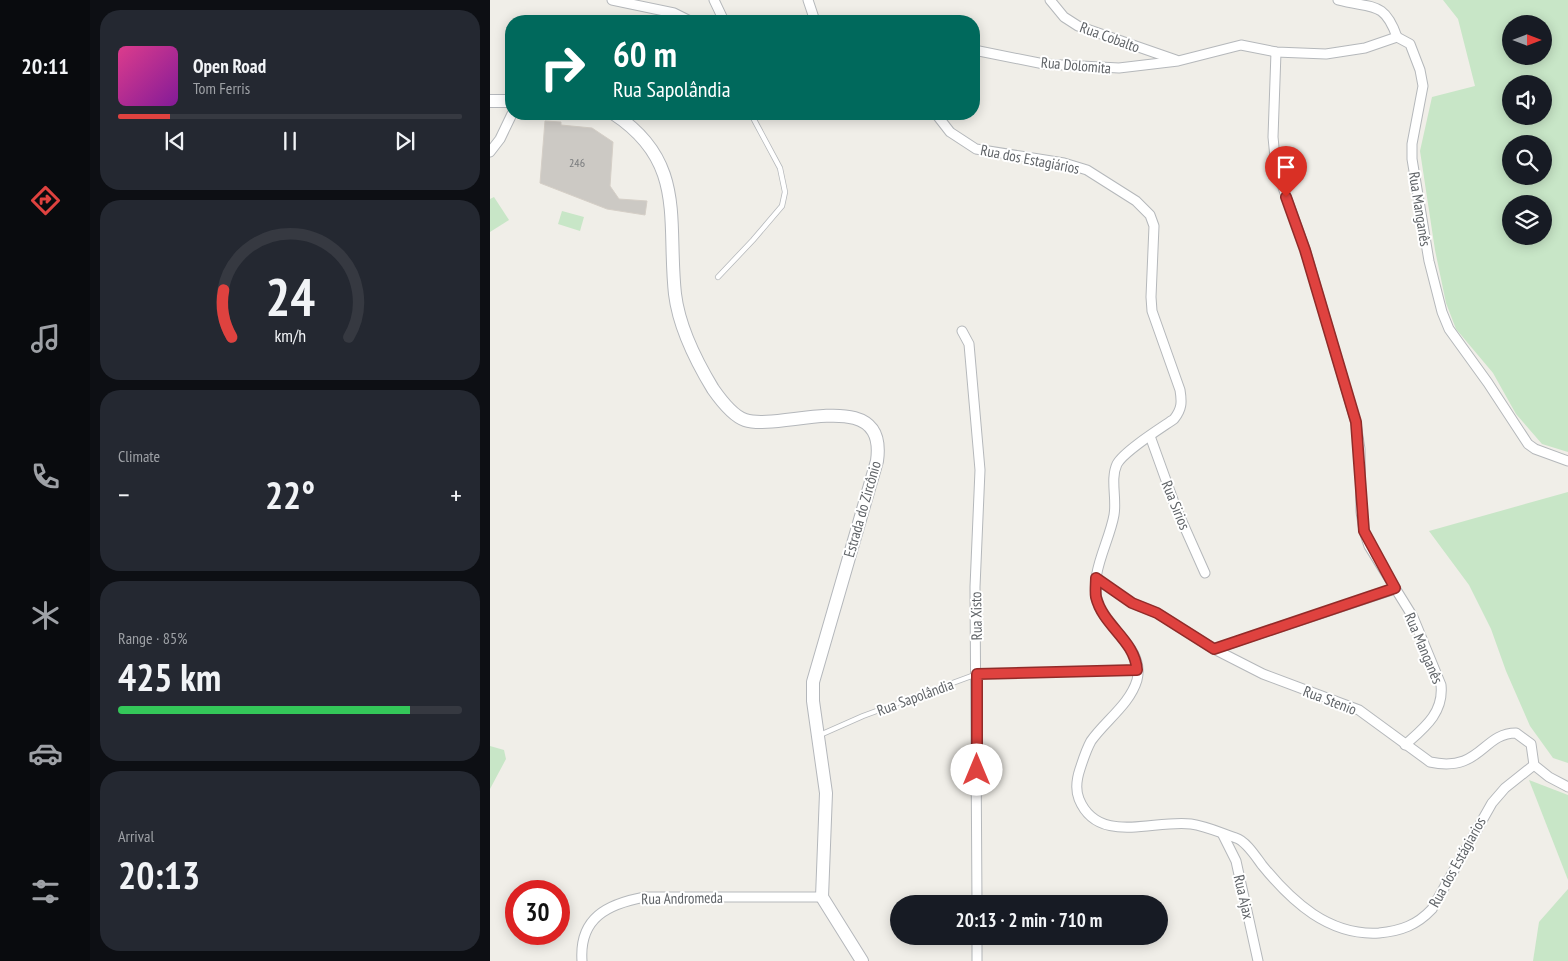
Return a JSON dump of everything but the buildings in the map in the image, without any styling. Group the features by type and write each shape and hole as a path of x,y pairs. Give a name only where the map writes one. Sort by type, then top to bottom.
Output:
{"street":[{"path":"612,0 655,4 678,15"},
{"path":"714,0 721,15"},
{"path":"808,0 813,15"},
{"name":"Rua Cobalto","path":"1050,0 1064,17 1078,26 1178,61"},
{"path":"1178,61 1241,45 1276,52 1332,53 1365,48 1397,37 1392,21 1384,11 1338,0"},
{"name":"Rua Manganês","path":"1397,37 1410,44 1420,70 1423,86 1412,144 1412,159 1429,262 1442,312 1449,329 1528,444 1535,450 1568,461"},
{"name":"Rua Dolomita","path":"980,51 1044,64 1089,68 1119,68 1178,61"},
{"name":"Rua Manganês","path":"1276,52 1273,137 1276,168 1305,250 1356,422 1364,531 1422,636 1441,684 1442,696 1431,722 1405,746"},
{"path":"490,101 505,101"},
{"path":"490,152 500,139 509,120"},
{"name":"Estrada do Zircônio","path":"623,120 644,138 667,181 672,206 675,295 683,324 699,366 717,395 732,410 746,420 760,421 831,415 851,417 866,425 875,436 879,448 877,461 813,682 817,736 826,793 822,897"},
{"name":"Rua dos Estagiários","path":"941,120 950,132 976,150 1064,163 1087,170 1124,192 1150,216 1154,226 1150,297 1152,311 1180,390 1182,403 1180,412 1174,419 1150,436 1117,464 1114,472 1115,514 1096,578 1096,596 1104,617 1132,651 1136,658 1137,670"},
{"name":"Rua Xisto","path":"962,331 969,344 980,455 975,587 977,895"},
{"name":"Rua Sirios","path":"1150,436 1176,508 1205,572"},
{"name":"Rua Stenio","path":"1096,578 1132,603 1157,613 1214,649 1283,683 1359,710 1405,746 1430,762 1455,764 1466,762 1502,736 1516,733 1531,744 1534,765"},
{"path":"1214,649 1395,588"},
{"path":"1137,670 1137,679 1129,697 1091,742 1085,755 1077,779 1079,798 1089,814 1106,825 1124,827 1173,823 1191,824 1223,835"},
{"path":"1534,765 1549,777 1568,787"},
{"name":"Rua dos Estágiarios","path":"1223,835 1239,839 1293,899 1326,923 1354,933 1393,932 1422,920 1432,909 1492,803 1505,788 1534,765"},
{"name":"Rua Ajax","path":"1223,835 1236,861 1258,961"},
{"name":"Rua Andromeda","path":"582,961 584,932 598,915 622,901 645,896 822,897"},
{"path":"822,897 862,961"},
{"path":"977,945 977,961"}],"lane":[{"path":"718,277 772,220 782,206 784,192 780,168 755,120"},
{"name":"Rua Sapolândia","path":"817,736 863,716 977,674 1137,670"}],"green space":[{"path":"1443,0 1568,0 1568,452 1542,444 1516,414 1493,373 1456,329 1446,303 1435,250 1420,151 1432,97 1475,86 1458,19"},
{"path":"494,197 509,220 490,232 490,199"},
{"path":"562,211 584,217 580,231 558,224"},
{"path":"1568,492 1568,763 1553,758 1530,726 1506,671 1491,629 1469,585 1429,531"},
{"path":"490,746 504,750 506,759 490,789"},
{"path":"1529,780 1568,795 1568,880"},
{"path":"1568,889 1568,961 1533,961 1539,922"}],"route":[{"path":"977,770 977,674 1137,670 1136,658 1132,651 1104,617 1096,596 1096,578 1132,603 1157,613 1214,649 1395,588 1370,546 1364,531 1361,512 1360,449 1356,422 1305,250 1286,197"}]}
